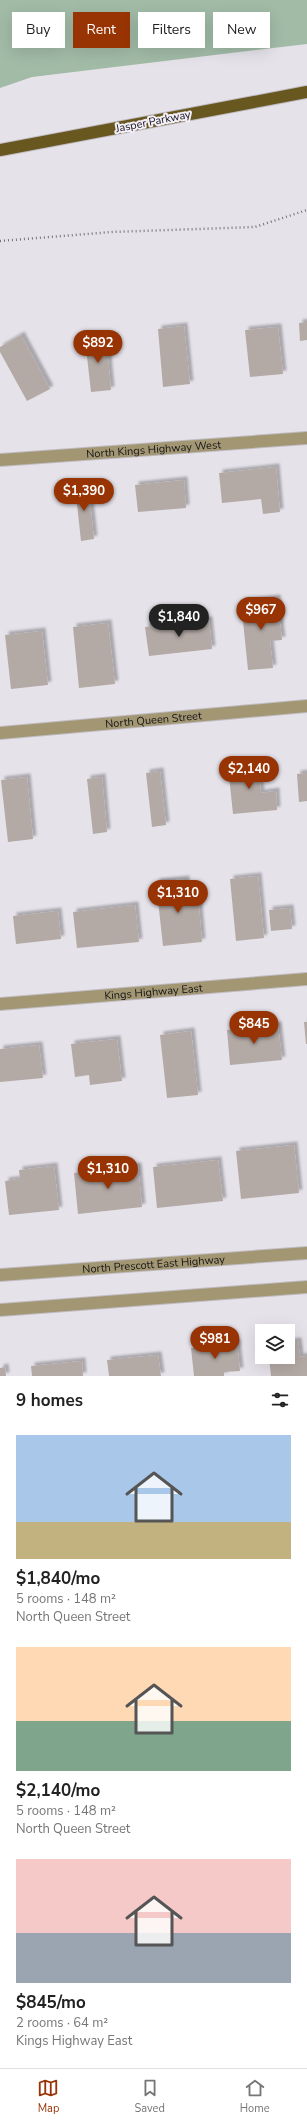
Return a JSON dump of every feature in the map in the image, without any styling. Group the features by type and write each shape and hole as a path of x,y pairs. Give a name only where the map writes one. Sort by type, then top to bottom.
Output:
{"main road":[{"name":"Jasper Parkway","path":"0,150 307,92"}],"street":[{"name":"North Kings Highway West","path":"0,460 307,438"},
{"name":"North Queen Street","path":"0,733 307,706"},
{"name":"Kings Highway East","path":"0,1004 307,979"},
{"name":"North Prescott East Highway","path":"0,1275 307,1252"},
{"path":"0,1310 307,1287"}],"path":[{"path":"0,241 112,232 255,227 307,210"}],"green space":[{"path":"0,0 307,0 307,44 32,77 0,88"}],"building":[{"path":"307,322 307,340 300,341 299,323"},
{"path":"184,326 190,384 163,387 158,329"},
{"path":"278,327 283,374 250,377 245,330"},
{"path":"21,335 50,389 27,401 0,352 0,347"},
{"path":"106,337 111,390 91,392 85,339"},
{"path":"276,467 280,512 263,514 261,499 222,503 219,473"},
{"path":"184,480 186,508 138,512 135,485"},
{"path":"88,484 94,539 81,541 75,486"},
{"path":"277,598 282,640 270,641 273,668 248,670 241,602"},
{"path":"209,620 212,649 149,656 145,627"},
{"path":"108,623 115,684 79,688 73,627"},
{"path":"42,631 48,685 11,689 5,635"},
{"path":"258,762 261,793 276,791 277,810 233,814 228,766"},
{"path":"160,771 166,825 152,827 146,773"},
{"path":"307,773 307,801 299,802 297,774"},
{"path":"27,777 33,839 8,842 1,780"},
{"path":"102,777 107,832 93,834 87,779"},
{"path":"258,876 264,938 236,941 230,879"},
{"path":"186,879 187,897 198,896 202,942 163,946 156,882"},
{"path":"135,905 139,942 77,948 73,912"},
{"path":"290,908 292,929 271,931 269,910"},
{"path":"58,911 61,939 16,944 13,916"},
{"path":"304,1022 307,1022 307,1044 306,1044"},
{"path":"278,1025 282,1060 230,1065 227,1030"},
{"path":"191,1031 198,1095 167,1098 160,1035"},
{"path":"117,1039 122,1081 90,1085 89,1075 75,1077 71,1044"},
{"path":"39,1045 43,1078 0,1082 0,1049"},
{"path":"294,1145 299,1193 241,1199 236,1151"},
{"path":"218,1160 223,1201 157,1208 153,1167"},
{"path":"54,1166 59,1210 9,1215 5,1181 20,1179 19,1170"},
{"path":"138,1166 142,1207 78,1214 74,1173"},
{"path":"295,1341 298,1341 300,1357 307,1356 307,1376 271,1376 270,1364 295,1364"},
{"path":"237,1343 240,1371 224,1372 224,1376 194,1376 191,1348"},
{"path":"158,1355 161,1376 109,1376 107,1360"},
{"path":"82,1361 83,1376 32,1376 31,1366"},
{"path":"5,1367 6,1376 0,1376 0,1368"}]}
